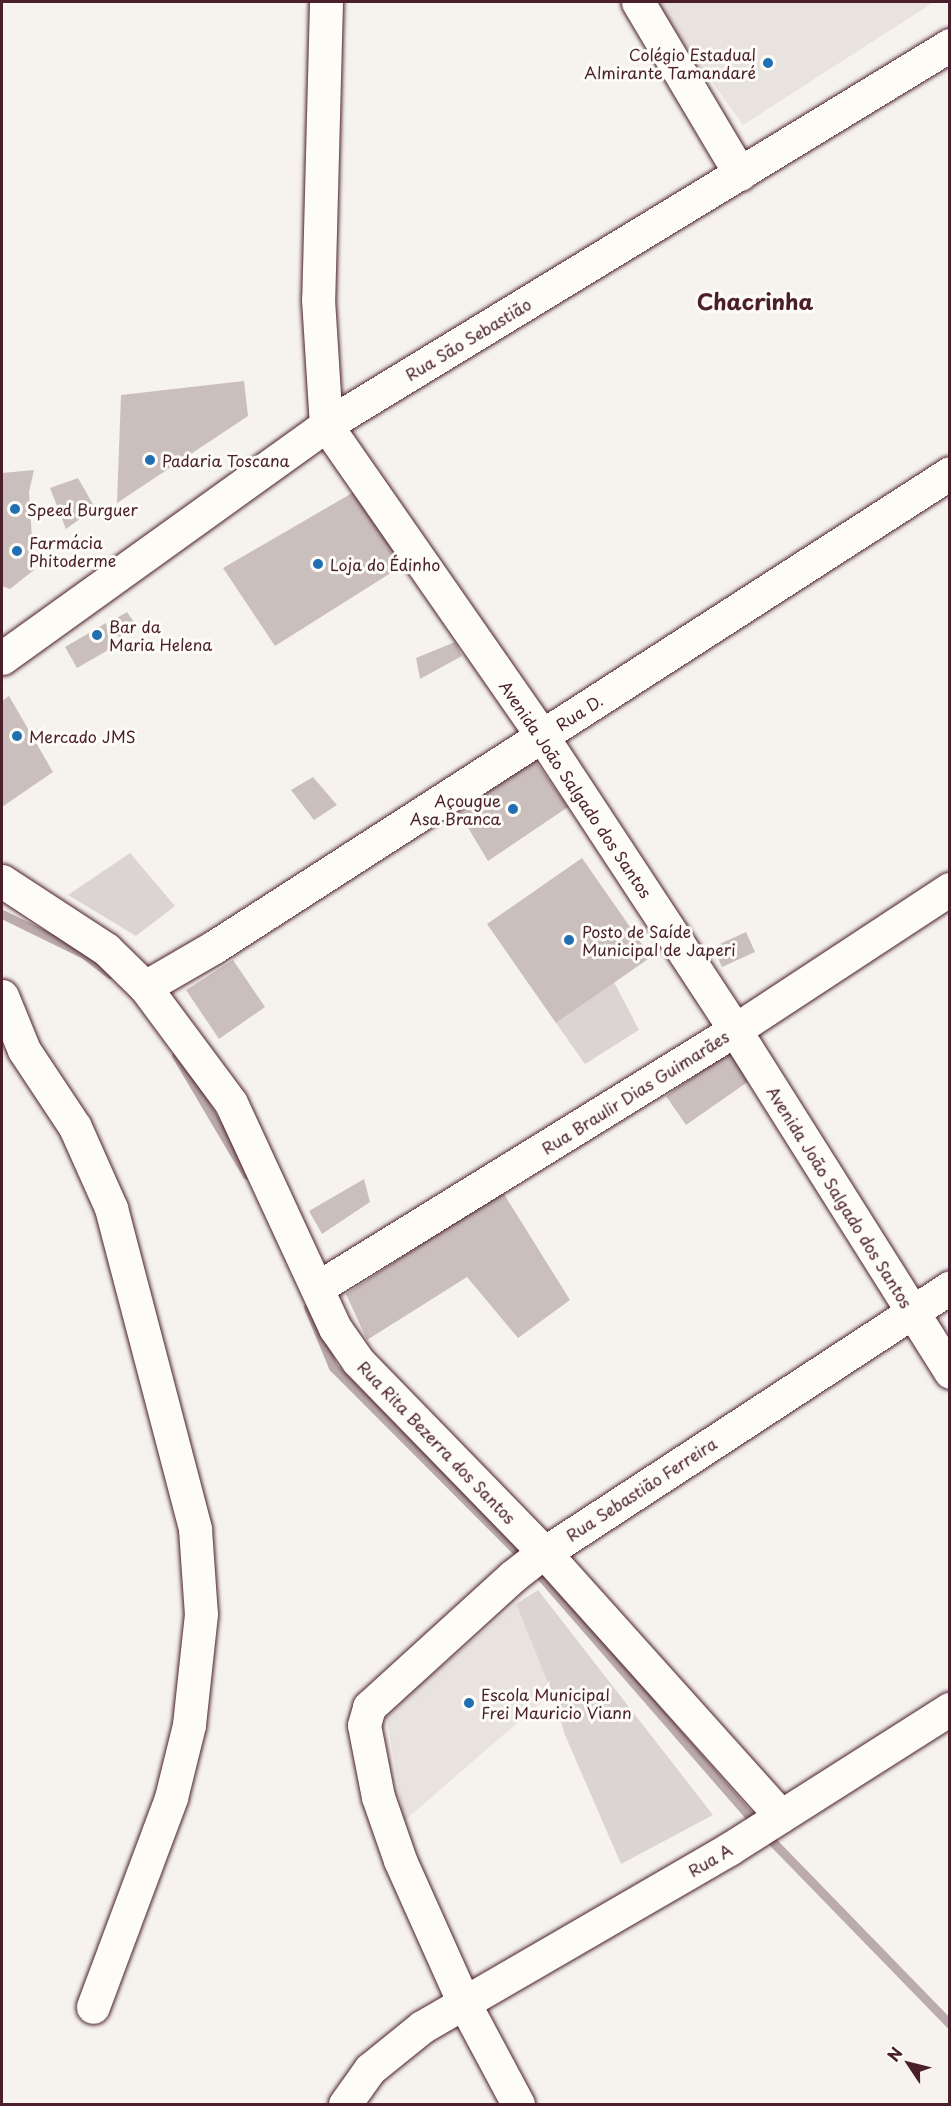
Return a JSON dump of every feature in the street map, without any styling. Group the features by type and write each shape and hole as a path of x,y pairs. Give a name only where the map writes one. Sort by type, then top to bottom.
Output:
{"street":[{"path":"326,2 318,299 326,425"},
{"path":"638,2 740,174"},
{"name":"Rua São Sebastião","path":"2,658 326,425 950,45"},
{"name":"Avenida João Salgado dos Santos","path":"326,425 542,736 735,1030 950,1372"},
{"name":"Rua D.","path":"145,987 214,947 950,472"},
{"name":"Rua Rita Bezerra dos Santos","path":"2,881 105,949 145,987 231,1103 266,1174 335,1328 358,1361 531,1563 764,1827"},
{"name":"Rua Braulir Dias Guimarães","path":"317,1288 735,1030 950,889"},
{"path":"2,996 24,1050 75,1127 111,1208 195,1529 201,1614 189,1725 171,1798 93,2007"},
{"name":"Rua Sebastião Ferreira","path":"464,2001 399,1860 378,1797 364,1725 369,1707 531,1563 950,1287"},
{"name":"Rua A","path":"345,2104 370,2069 422,2027 764,1827 950,1709"},
{"path":"464,2001 518,2104"}],"shaded area":[{"name":"Colégio Estadual Almirante Tamandaré","path":"654,2 934,2 743,125"},
{"path":"130,853 175,906 136,936 68,895"},
{"path":"614,982 639,1030 585,1064 556,1023"},
{"path":"538,1590 713,1815 621,1864 565,1735 552,1693 516,1604"},
{"name":"Escola Municipal Frei Mauricio Viann","path":"516,1604 552,1693 404,1821 386,1713"}],"building":[{"name":"Padaria Toscana","path":"244,381 248,416 117,503 121,395"},
{"path":"34,470 29,492 34,570 10,589 2,586 2,473"},
{"path":"78,478 95,508 66,529 50,488"},
{"name":"Loja do Édinho","path":"366,485 413,559 275,646 223,568"},
{"path":"127,612 136,625 120,640 110,622"},
{"name":"Bar da Maria Helena","path":"106,623 110,649 77,668 65,647"},
{"path":"455,642 462,656 420,679 416,658"},
{"name":"Mercado JMS","path":"9,696 53,772 2,807 2,701"},
{"name":"Açougue Asa Branca","path":"535,761 568,807 488,861 458,811"},
{"path":"313,777 337,805 314,820 291,790"},
{"name":"Posto de Saíde Municipal de Japeri","path":"582,858 651,957 556,1023 487,924"},
{"path":"746,932 755,952 722,967 713,947"},
{"path":"233,960 265,1007 219,1039 186,990"},
{"path":"729,1052 749,1081 686,1125 666,1096"},
{"path":"364,1179 370,1202 322,1234 309,1211"},
{"path":"502,1191 570,1300 518,1338 467,1277 367,1340 346,1294"}],"waterway":[{"path":"2,914 84,954 110,974"},
{"path":"176,1055 247,1175"},
{"path":"308,1307 333,1367 538,1573 756,1824"},
{"path":"765,1834 950,2024"}],"place":[{"name":"Colégio Estadual Almirante Tamandaré","path":"768,63"},
{"name":"Padaria Toscana","path":"150,460"},
{"name":"Speed Burguer","path":"15,509"},
{"name":"Farmácia Phitoderme","path":"17,551"},
{"name":"Loja do Édinho","path":"318,564"},
{"name":"Bar da Maria Helena","path":"97,635"},
{"name":"Mercado JMS","path":"17,736"},
{"name":"Açougue Asa Branca","path":"513,809"},
{"name":"Posto de Saíde Municipal de Japeri","path":"569,940"},
{"name":"Escola Municipal Frei Mauricio Viann","path":"469,1703"}],"district":[{"name":"Chacrinha","path":"755,301"}]}
